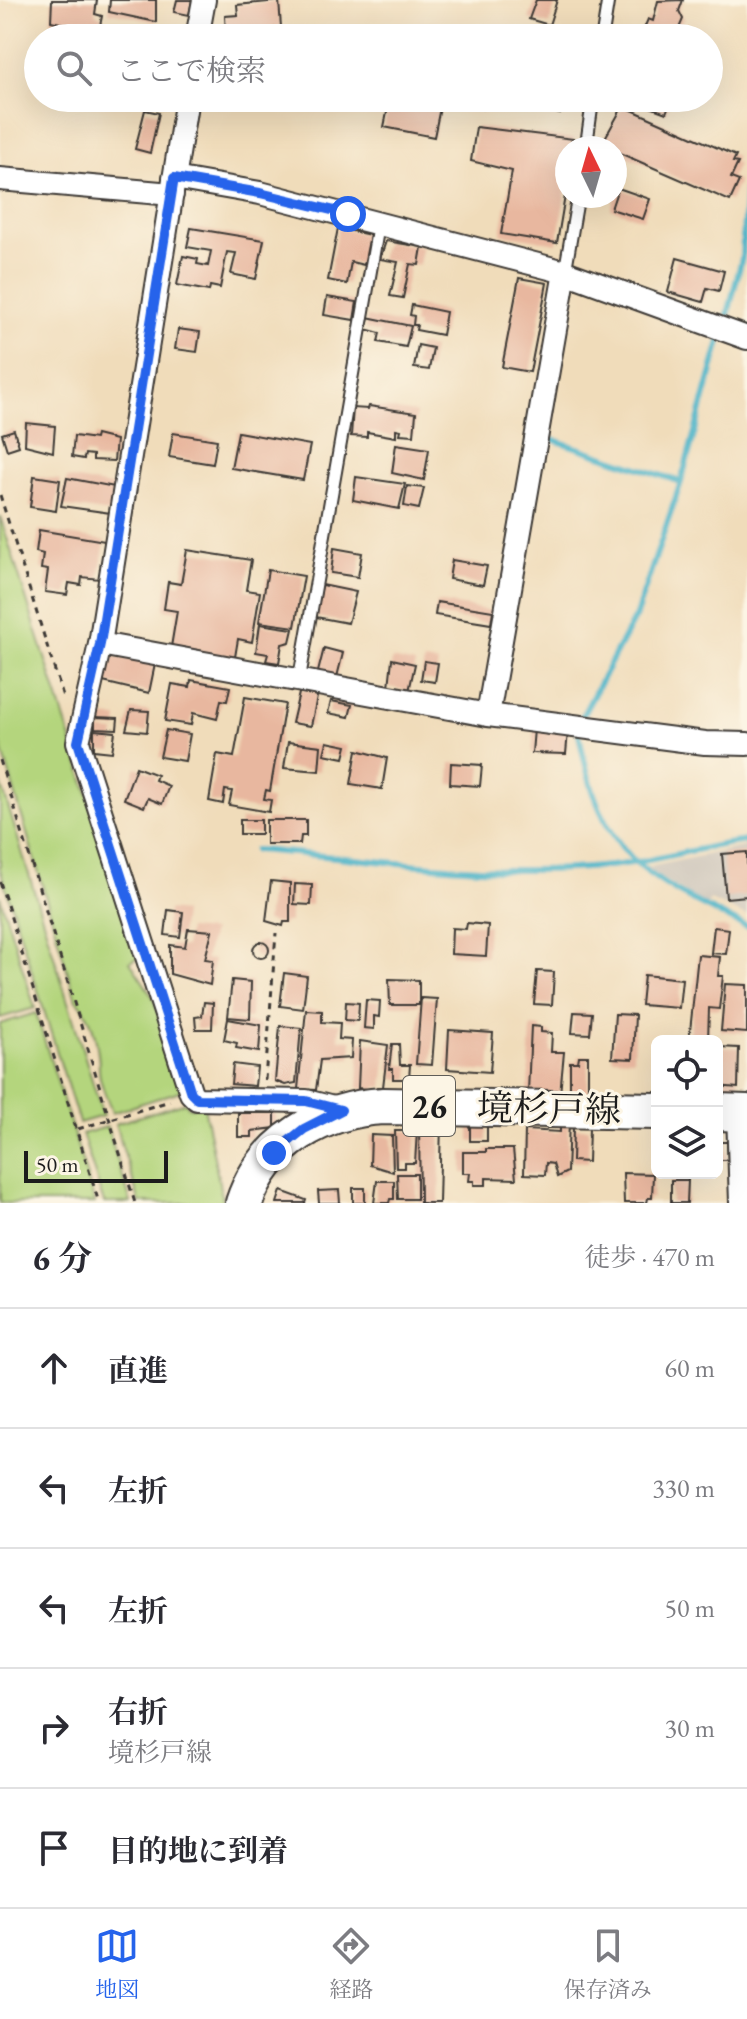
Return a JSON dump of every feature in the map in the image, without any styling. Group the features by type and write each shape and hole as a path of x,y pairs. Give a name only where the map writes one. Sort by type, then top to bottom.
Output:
{"main road":[{"name":"境杉戸線","path":"244,1203 253,1180 274,1153 304,1129 341,1110 384,1106 651,1111"}],"street":[{"path":"200,24 204,0"},
{"path":"185,112 100,644 78,742 191,1093 197,1099 306,1101 341,1110"},
{"path":"0,179 260,193 565,272 747,338"},
{"path":"488,715 565,272"},
{"path":"100,644 488,715 705,743 747,744"},
{"path":"734,1113 741,1203"}],"lane":[{"path":"604,24 608,0"},
{"path":"588,136 591,112"},
{"path":"565,272 576,208"},
{"path":"299,681 380,222"}],"path":[{"path":"0,495 78,742"},
{"path":"0,760 135,1203"},
{"path":"0,882 99,1203"},
{"path":"263,1100 276,933"},
{"path":"77,1130 174,1100"}],"shaded area":[{"path":"747,846 747,916 710,900 707,906 645,868"}],"green space":[{"path":"0,516 140,957 130,962 153,997 183,1090 112,1113 100,1080 94,1032 87,1014 76,1000 0,742"},
{"path":"0,780 103,1116 79,1123 0,869"},
{"path":"0,896 35,1008 0,1018"},
{"path":"36,1013 95,1203 0,1203 0,1024"},
{"path":"186,1102 188,1107 204,1106 223,1203 140,1203 115,1124"},
{"path":"107,1127 131,1203 104,1203 82,1134"}],"building":[{"path":"52,0 97,0 95,14 102,16 100,24 51,21"},
{"path":"110,0 156,0 156,22 109,12"},
{"path":"177,0 192,0 189,15 174,12"},
{"path":"536,0 557,0 549,24 529,19"},
{"path":"683,0 679,11 683,19 681,24 646,24 648,19 653,21 658,1"},
{"path":"279,1 281,24 225,24 225,16 238,15 237,5"},
{"path":"144,112 159,113 150,153 135,149"},
{"path":"387,112 439,112 434,137 384,127"},
{"path":"620,112 637,112 736,156 733,162 738,163 731,178 739,181 730,201 627,156 627,136 606,136"},
{"path":"476,127 555,137 555,208 563,208 557,243 501,234 512,171 471,161"},
{"path":"627,191 650,199 643,219 611,209 627,208"},
{"path":"191,228 264,240 256,279 231,274 236,253 227,252 220,288 210,286 209,291 177,285 183,256 198,259 197,264 208,266 211,251 187,247"},
{"path":"338,228 370,235 364,265 351,262 347,284 328,280"},
{"path":"386,241 422,247 419,265 410,264 403,298 390,296 398,262 380,259"},
{"path":"677,258 724,271 719,291 707,288 703,302 668,292"},
{"path":"519,278 547,283 530,372 502,367"},
{"path":"327,297 357,302 354,320 324,315"},
{"path":"412,305 446,312 442,335 416,330 414,316 410,315"},
{"path":"367,317 411,326 406,347 378,342 380,333 365,329"},
{"path":"178,329 200,332 197,352 175,349"},
{"path":"418,345 433,348 429,370 414,368"},
{"path":"369,406 416,413 414,435 400,434 401,430 396,429 396,437 367,432 367,437 351,436 353,408 368,409"},
{"path":"26,423 55,426 53,452 25,445"},
{"path":"14,430 19,446 7,450 2,434"},
{"path":"238,432 310,445 303,480 231,468"},
{"path":"173,433 217,440 213,464 169,457"},
{"path":"96,435 116,440 114,461 93,460 93,455 85,454 84,459 72,457 74,436 95,439"},
{"path":"396,444 429,449 424,480 392,473"},
{"path":"34,476 60,480 56,511 30,507"},
{"path":"356,477 405,484 399,509 353,500"},
{"path":"67,478 115,487 111,513 61,506"},
{"path":"407,486 424,488 419,509 404,506"},
{"path":"39,530 105,541 99,579 82,577 81,585 69,583 67,595 45,592 48,570 41,569 43,554 36,552"},
{"path":"334,548 362,553 358,577 331,573"},
{"path":"187,550 251,560 246,590 260,592 252,642 238,639 235,657 171,647 177,611 164,609 168,582 181,584"},
{"path":"452,560 487,566 483,585 449,579"},
{"path":"268,570 304,576 295,627 259,622"},
{"path":"322,585 356,592 348,623 316,617"},
{"path":"437,602 493,611 491,624 435,615"},
{"path":"260,624 293,629 290,642 282,644 279,663 266,661 268,654 256,652"},
{"path":"324,648 343,653 336,681 317,676"},
{"path":"108,655 155,664 149,693 103,682"},
{"path":"392,659 415,664 409,691 389,687"},
{"path":"424,661 438,663 435,682 421,680"},
{"path":"191,680 230,687 227,701 221,700 217,719 193,713 191,725 165,721 172,684 190,687"},
{"path":"300,689 318,692 311,726 292,723"},
{"path":"245,697 285,704 270,791 266,790 264,799 271,800 269,812 229,805 232,791 225,790 223,804 209,801 217,754 234,757"},
{"path":"331,701 352,705 349,717 328,713"},
{"path":"131,710 149,711 147,732 126,730"},
{"path":"95,717 118,718 117,729 95,728"},
{"path":"534,729 568,731 566,754 532,753"},
{"path":"94,730 115,732 112,752 94,750"},
{"path":"166,730 190,734 185,761 160,757"},
{"path":"288,742 321,746 319,771 284,768"},
{"path":"327,742 347,746 344,758 324,754"},
{"path":"357,750 387,758 382,789 351,784"},
{"path":"451,763 482,765 480,786 450,784"},
{"path":"136,767 157,775 155,780 169,786 162,804 148,798 144,807 124,799"},
{"path":"240,820 261,820 261,834 240,834"},
{"path":"266,820 306,820 306,836 301,836 300,844 266,844"},
{"path":"747,852 747,896 726,898 722,854"},
{"path":"271,881 290,883 290,922 284,922 283,926 266,921"},
{"path":"295,884 312,885 311,905 294,904"},
{"path":"168,910 183,912 180,937 165,935"},
{"path":"467,923 488,925 486,956 451,954 452,928 466,929"},
{"path":"714,927 729,929 726,954 711,953"},
{"path":"188,929 212,931 205,959 213,960 210,985 170,974 170,945 185,947"},
{"path":"258,942 264,942 269,950 267,956 258,958 253,953 253,947"},
{"path":"698,955 720,957 718,976 723,976 719,1009 709,1008 708,1035 690,1035"},
{"path":"537,971 554,972 552,1005 534,1004"},
{"path":"284,973 307,976 303,1009 280,1006"},
{"path":"644,975 682,979 679,1008 641,1005"},
{"path":"389,979 419,980 419,1005 390,1005"},
{"path":"232,980 251,982 250,1019 228,1017"},
{"path":"725,984 747,985 747,1033 721,1031"},
{"path":"421,998 437,999 432,1065 416,1064"},
{"path":"366,1000 380,1001 379,1017 374,1016 374,1029 364,1028"},
{"path":"204,1002 213,1003 212,1029 196,1029 195,1017 202,1016"},
{"path":"346,1002 359,1003 358,1021 345,1020"},
{"path":"306,1010 322,1011 322,1022 340,1023 339,1039 352,1040 351,1058 320,1060 316,1090 298,1089"},
{"path":"574,1012 592,1013 590,1034 572,1033"},
{"path":"615,1014 635,1015 633,1059 612,1058"},
{"path":"228,1019 261,1025 259,1052 236,1048 237,1043 224,1040"},
{"path":"280,1026 301,1028 296,1083 285,1085 275,1081"},
{"path":"531,1026 541,1027 541,1032 552,1033 551,1052 564,1052 560,1094 528,1092"},
{"path":"449,1030 493,1033 490,1072 447,1069"},
{"path":"360,1041 388,1045 383,1087 376,1090 358,1088"},
{"path":"392,1044 399,1044 400,1065 410,1065 409,1079 393,1079 393,1069 389,1069"},
{"path":"723,1047 739,1048 738,1088 723,1087"},
{"path":"579,1056 588,1056 588,1094 570,1093 570,1062 578,1062"},
{"path":"233,1064 257,1067 255,1086 231,1084"},
{"path":"238,1113 275,1113 275,1128 252,1131 252,1137 238,1137"},
{"path":"441,1122 439,1203 420,1203 419,1123"},
{"path":"560,1122 569,1122 567,1172 557,1177 553,1164 546,1163 545,1175 524,1174 525,1130 560,1132"},
{"path":"470,1123 487,1123 487,1141 470,1141"},
{"path":"573,1128 589,1128 588,1162 572,1161"},
{"path":"395,1131 417,1131 415,1163 404,1163 404,1168 396,1168"},
{"path":"371,1135 392,1136 393,1172 370,1165"},
{"path":"723,1142 727,1142 728,1160 723,1160"},
{"path":"486,1149 513,1149 516,1179 486,1178 486,1185 474,1185 474,1181 469,1181 470,1173 463,1173 463,1152 486,1152"},
{"path":"623,1173 651,1174 652,1198 648,1198 647,1203 624,1203"},
{"path":"397,1174 417,1174 417,1199 398,1199"},
{"path":"671,1180 688,1180 687,1203 671,1203"},
{"path":"377,1181 394,1181 394,1199 390,1199 389,1203 374,1203"},
{"path":"353,1188 365,1188 365,1203 353,1203"},
{"path":"339,1190 340,1203 319,1203 318,1191"},
{"path":"281,1191 306,1200 305,1203 277,1203"}],"waterway":[{"path":"728,314 742,258 747,164"},
{"path":"681,482 722,334"},
{"path":"554,440 681,482 636,615 579,722"},
{"path":"579,734 588,776 600,809 614,836 631,858 678,893 747,927"},
{"path":"255,850 432,866 521,870 626,864 747,841"}],"route":[{"path":"274,1153 304,1129 341,1110 306,1101 197,1099 191,1093 78,742 100,644 174,178 260,193 348,214"}]}
